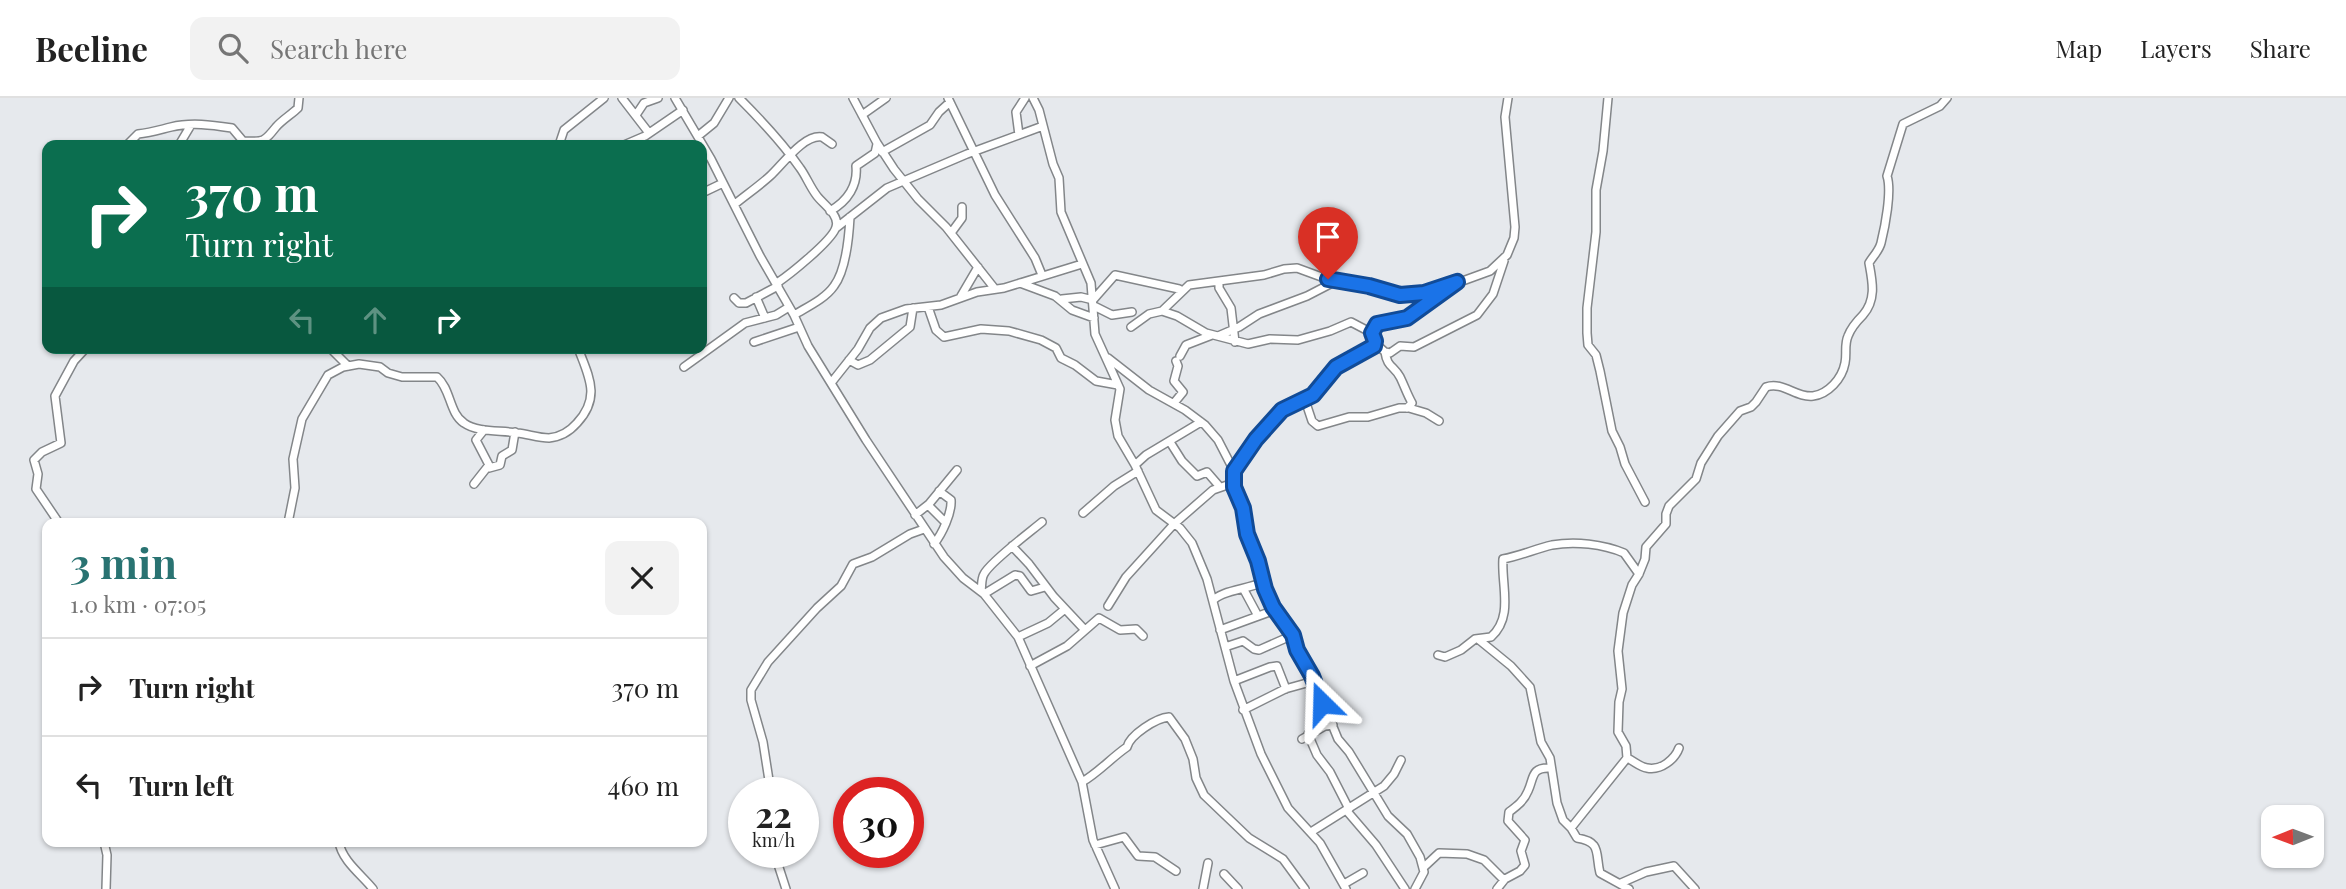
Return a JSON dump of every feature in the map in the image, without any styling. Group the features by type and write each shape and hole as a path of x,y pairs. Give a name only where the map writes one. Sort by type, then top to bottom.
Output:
{"street":[{"path":"264,140 298,108 299,98"},
{"path":"561,140 564,130 604,98"},
{"path":"622,98 636,115 650,140"},
{"path":"636,115 644,103 658,98"},
{"path":"675,98 700,140"},
{"path":"698,136 714,123 729,98"},
{"path":"739,98 776,137 800,168 835,219 836,228"},
{"path":"853,98 882,152 995,289"},
{"path":"862,115 886,98"},
{"path":"1019,135 1017,110 1025,98"},
{"path":"1033,98 1040,110 1059,178 1061,212 1091,283 1095,334 1108,358 1120,392 1115,411 1116,426 1124,447 1156,510 1180,528 1192,542 1207,579 1243,710 1285,804 1325,850 1345,887 1363,873"},
{"path":"1161,311 1215,335 1248,344 1270,339 1298,340 1351,322 1372,333 1375,343 1385,352 1392,353 1400,346 1415,346 1477,315 1493,294 1514,238 1506,117 1508,98"},
{"path":"1608,98 1604,151 1596,190 1596,232 1587,308 1588,345 1596,355 1612,431 1625,464 1645,502"},
{"path":"1571,828 1627,758 1626,746 1618,732 1622,689 1618,651 1623,613 1632,585 1640,574 1646,547 1666,524 1667,510 1696,478 1713,444 1740,411 1751,407 1766,387 1772,385 1814,396 1837,383 1845,364 1848,336 1865,312 1871,296 1873,281 1869,263 1880,247 1888,209 1887,176 1903,124 1940,106 1947,98"},
{"path":"882,152 930,125 949,100 995,195 1035,258 1042,275"},
{"path":"635,140 683,110"},
{"path":"132,140 138,134 153,133 175,126 207,124 231,128 242,140"},
{"path":"182,140 191,125"},
{"path":"734,298 743,303 777,285 836,228 878,194 975,151 1043,126"},
{"path":"735,204 770,176 789,155 815,136 832,144"},
{"path":"830,211 853,189 857,178 856,166 875,153 877,143"},
{"path":"707,153 794,315 809,349 915,515 954,569 983,593 1018,637 1082,782 1095,845 1115,889"},
{"path":"707,191 723,183"},
{"path":"951,233 962,218 962,207"},
{"path":"794,315 834,286 846,250 850,217"},
{"path":"1172,303 1179,289 1189,283 1219,281 1291,268 1400,295 1424,293 1490,271 1504,260"},
{"path":"831,383 875,322 893,312 941,304 1082,264"},
{"path":"960,297 978,267"},
{"path":"1093,303 1115,275 1179,289"},
{"path":"1219,281 1219,288 1231,308 1235,342"},
{"path":"1174,403 1182,393 1174,382 1178,358 1186,345 1234,329 1259,314 1307,296 1337,281"},
{"path":"1372,333 1377,324 1407,318 1457,282"},
{"path":"1020,283 1062,299 1081,297 1114,315 1132,312"},
{"path":"1131,327 1149,314 1161,311 1194,284"},
{"path":"755,298 771,336"},
{"path":"1062,299 1072,310 1094,318"},
{"path":"707,350 745,323 764,319 789,307"},
{"path":"928,307 936,330 944,337 981,329 1009,331 1041,340 1056,348 1061,358 1096,381 1118,385"},
{"path":"849,360 858,366 870,360 910,327 913,308"},
{"path":"754,342 799,327"},
{"path":"1375,343 1370,349 1336,367 1306,400 1282,410 1256,439 1234,471 1233,483 1243,508 1247,534 1263,582 1275,610 1293,635 1297,650 1314,681 1338,739 1349,752 1388,816 1407,834 1424,867"},
{"path":"1385,352 1387,362 1401,379 1401,385 1412,403 1407,408"},
{"path":"56,518 38,493 34,460 42,452 61,443 55,396 80,354"},
{"path":"336,354 348,366"},
{"path":"289,518 295,488 293,459 303,415 328,375 348,366 377,366 402,377 439,378 458,418 467,425 484,430 556,437 572,429 591,405 592,392 580,354"},
{"path":"684,367 702,354"},
{"path":"1108,358 1149,390 1174,403 1198,422 1218,440 1234,471"},
{"path":"1306,400 1312,421 1318,426 1349,417 1368,417 1395,408 1426,413 1439,421"},
{"path":"1083,513 1137,468 1146,455 1198,422"},
{"path":"484,430 476,440 489,468"},
{"path":"474,484 489,468 500,465 502,456 512,450 515,432"},
{"path":"1170,442 1191,472 1197,476 1208,472 1220,486"},
{"path":"915,515 928,505 957,470"},
{"path":"1108,607 1126,577 1174,524 1220,486 1233,483"},
{"path":"934,544 942,534 952,502 939,491"},
{"path":"928,505 945,522"},
{"path":"983,593 984,574 1012,546 1042,522"},
{"path":"768,777 763,742 751,700 751,690 756,679 803,622 841,586 853,564 872,557 924,529"},
{"path":"1438,655 1445,657 1461,650 1470,642 1493,636 1503,621 1503,559 1550,546 1594,545 1624,553 1640,574"},
{"path":"1012,546 1084,629"},
{"path":"983,593 1015,575 1020,576 1031,591 1045,587"},
{"path":"1213,601 1216,595 1244,590 1263,582"},
{"path":"1244,590 1258,617"},
{"path":"1018,637 1048,623 1065,609"},
{"path":"1220,630 1275,610"},
{"path":"1030,666 1066,646 1101,618 1116,629 1136,629 1143,636"},
{"path":"1224,647 1243,641 1259,650 1293,635"},
{"path":"1478,639 1511,666 1530,687 1541,742 1550,758 1557,803 1563,820 1577,838 1588,839 1597,850 1600,873 1629,889"},
{"path":"1234,681 1277,666 1286,689"},
{"path":"1243,710 1286,689 1314,681"},
{"path":"1082,782 1095,775 1105,763 1128,747 1133,737 1159,719 1169,717 1185,739 1193,759 1196,778 1205,796 1249,838 1283,859 1305,889"},
{"path":"1333,725 1305,736 1331,772 1348,810 1376,845 1405,889"},
{"path":"1627,758 1646,768 1654,768 1675,757 1679,748"},
{"path":"1311,832 1374,794 1390,780 1401,760"},
{"path":"1496,889 1525,865 1521,851 1525,840 1508,821 1509,812 1519,806 1528,792 1532,776 1540,768 1550,768"},
{"path":"1095,845 1124,837 1138,856 1155,857 1176,871"},
{"path":"105,847 106,889"},
{"path":"340,847 353,868 373,889"},
{"path":"1415,889 1424,867 1439,853 1467,854 1484,860 1504,880"},
{"path":"1203,889 1208,863"},
{"path":"1621,883 1646,872 1674,866 1695,889"},
{"path":"779,868 786,889"},
{"path":"1224,874 1238,889"}],"route":[{"path":"1322,703 1312,676 1297,650 1295,639 1273,607 1261,579 1258,561 1247,534 1243,508 1234,487 1234,471 1256,439 1282,410 1306,400 1336,367 1374,346 1372,333 1377,324 1407,318 1457,282 1424,293 1400,295 1328,279"}]}
